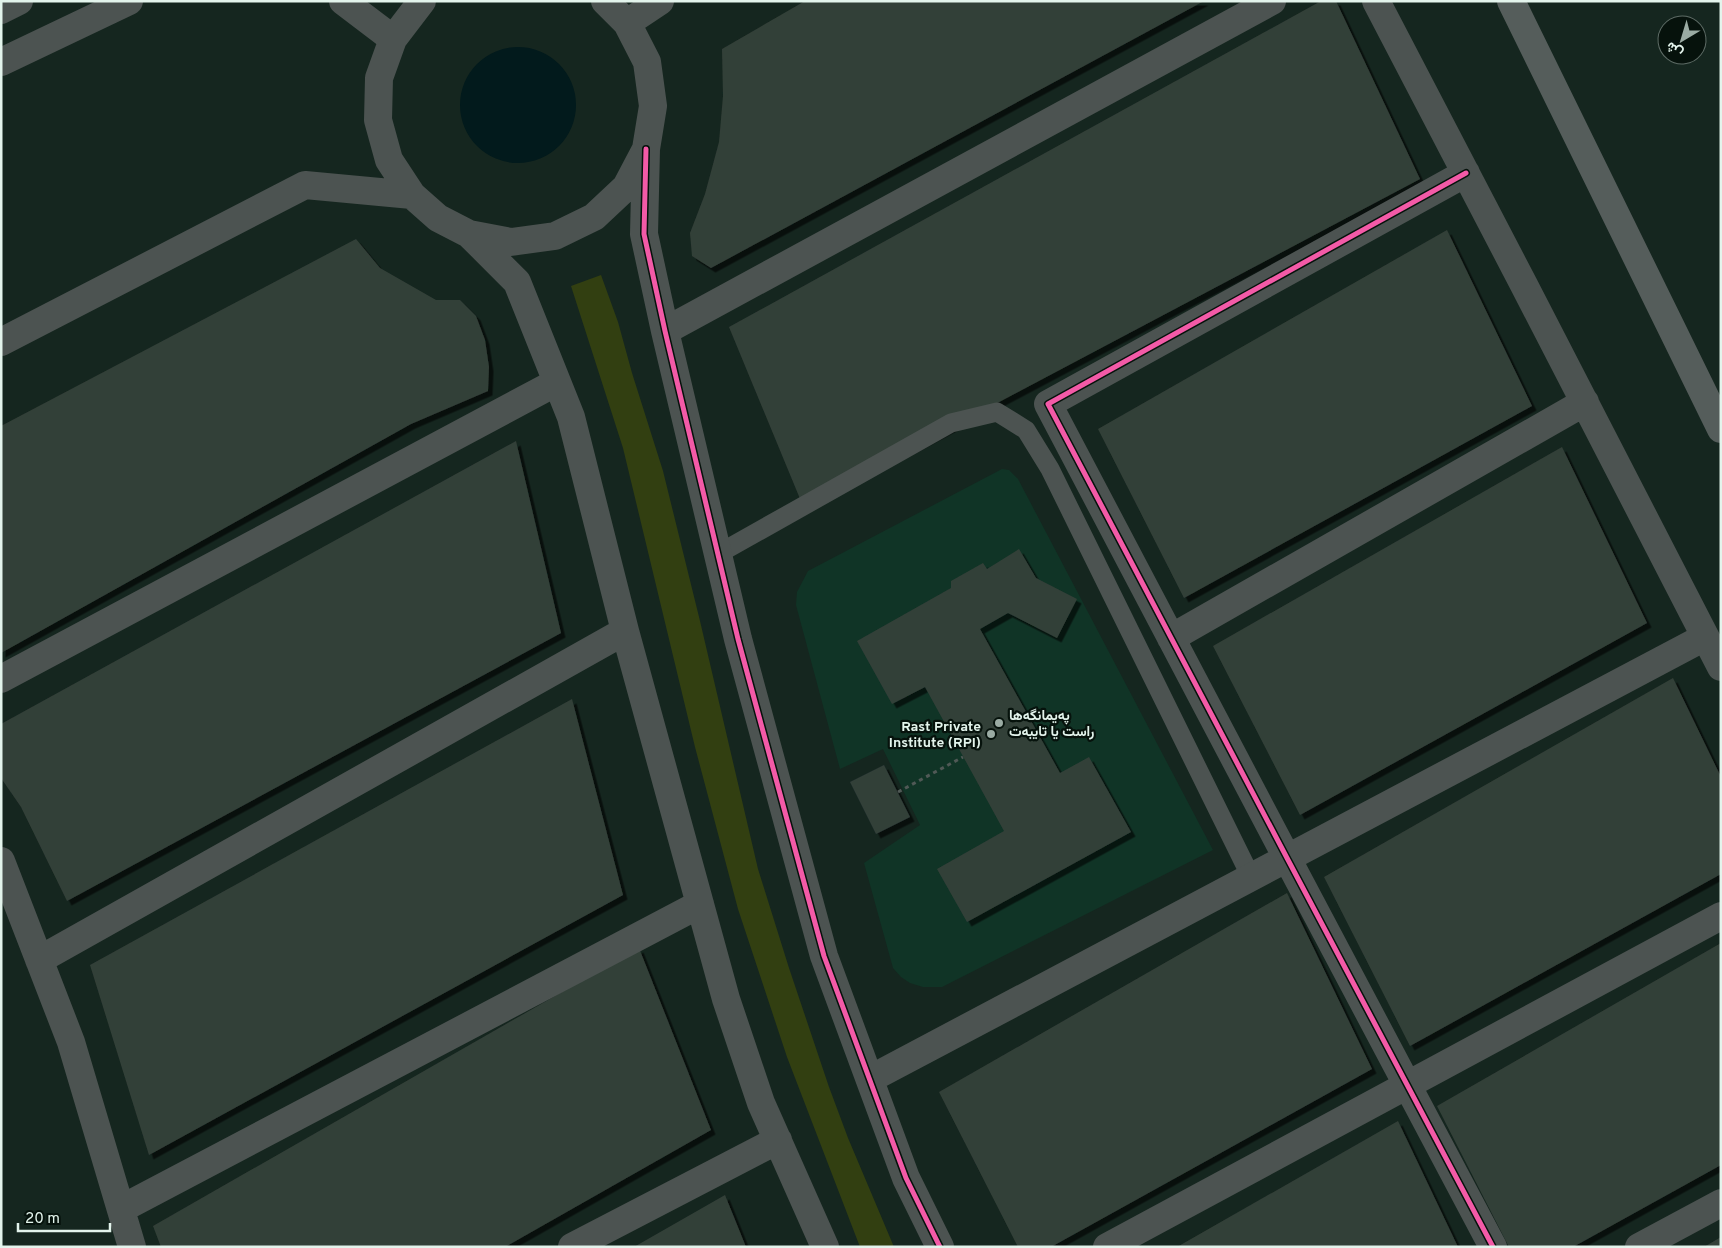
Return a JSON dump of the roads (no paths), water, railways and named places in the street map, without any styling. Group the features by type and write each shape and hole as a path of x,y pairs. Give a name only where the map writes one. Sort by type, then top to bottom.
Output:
{"street":[{"path":"1,10 19,1"},
{"path":"1,62 129,1"},
{"path":"343,1 392,39"},
{"path":"422,1 392,39 379,78 378,120 389,160 412,195 438,218 469,234 511,242 555,236 594,217 626,187 646,149"},
{"path":"605,1 627,23 647,62 653,106 646,149 644,234 665,331 741,649 824,956 906,1178 940,1247"},
{"path":"627,23 660,1"},
{"path":"665,331 1272,1"},
{"path":"1376,1 1721,667"},
{"path":"1511,1 1721,429"},
{"path":"1466,173 1048,404 1493,1247"},
{"path":"1,342 305,184 412,195"},
{"path":"469,234 517,282 571,417 625,630 726,999 761,1103 825,1247"},
{"path":"1,679 557,382"},
{"path":"1171,638 1585,402"},
{"path":"39,960 625,630"},
{"path":"870,1079 1705,637"},
{"path":"1,861 70,1042 132,1247"},
{"path":"121,1209 700,904"},
{"path":"1107,1247 1721,916"},
{"path":"572,1247 778,1140"},
{"path":"1639,1247 1721,1203"}],"lane":[{"path":"718,554 951,423 996,412 1026,430 1050,469 1251,877"}],"water":[{"path":"518,47 540,51 559,64 572,83 576,105 572,127 559,146 540,159 518,163 496,159 477,146 464,127 460,105 464,83 477,64 496,51"}],"place":[{"name":"پەیمانگەها راست یا تایبەت","path":"999,723"},
{"name":"Rast Private Institute (RPI)","path":"991,734"}]}
